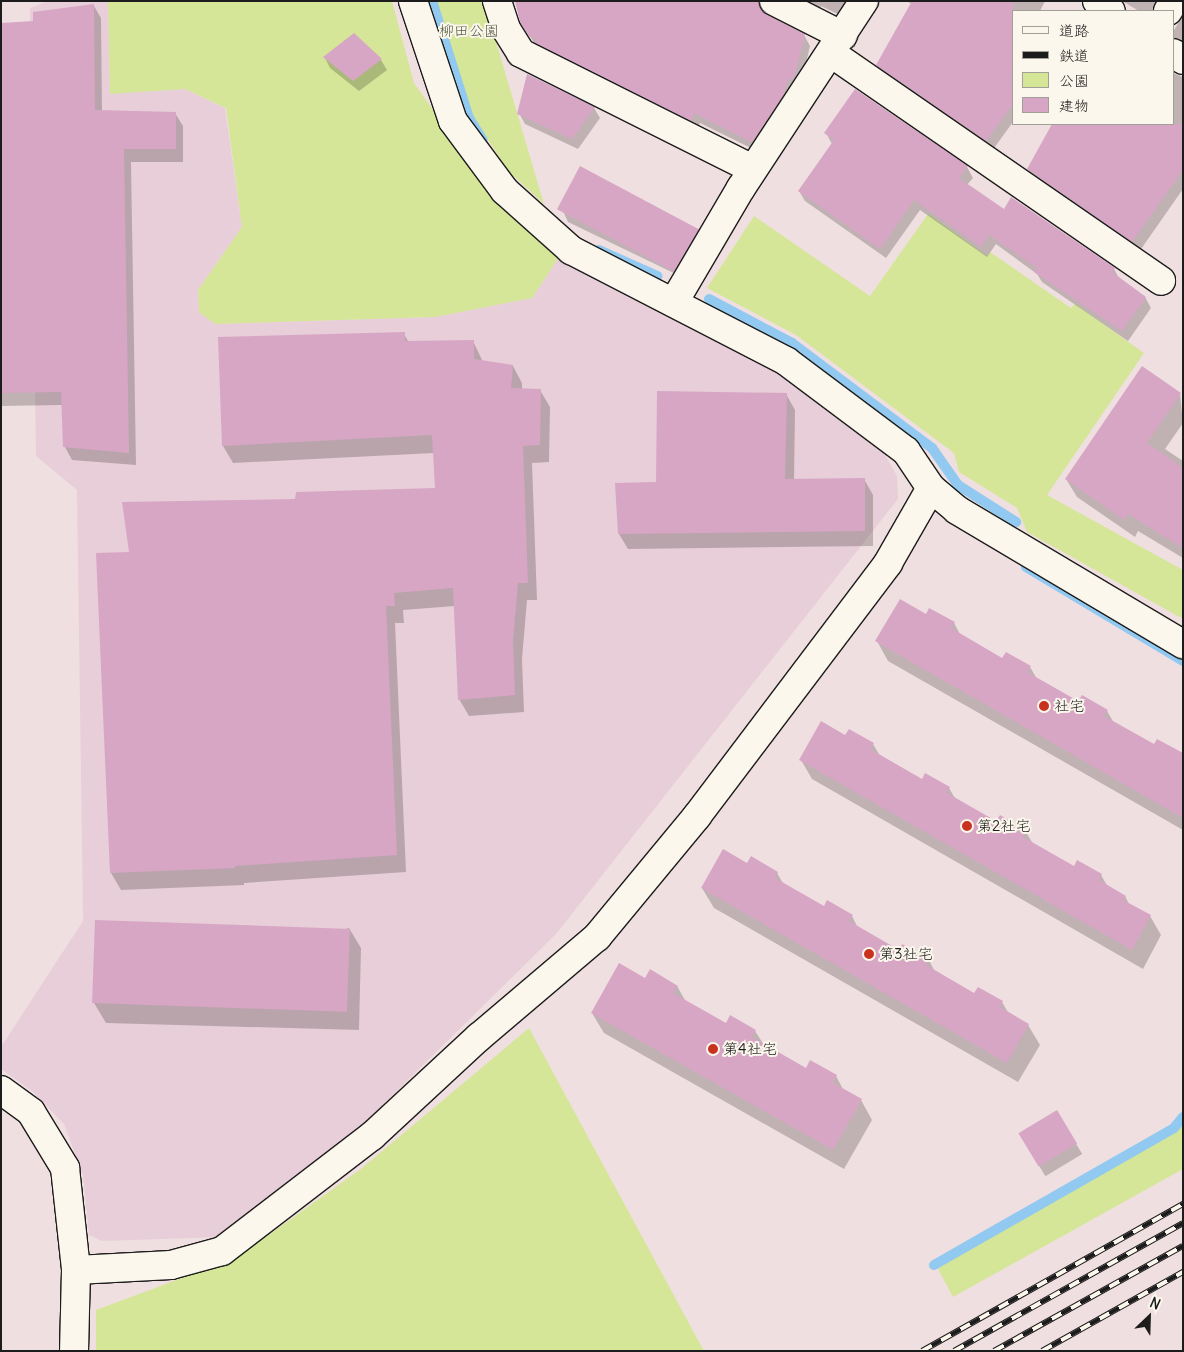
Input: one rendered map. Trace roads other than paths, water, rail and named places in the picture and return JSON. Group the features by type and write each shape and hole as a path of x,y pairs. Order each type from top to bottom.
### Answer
{"street":[{"path":"413,1 453,120 505,191 571,250 786,361 906,451 931,488 957,510 1183,644"},
{"path":"497,1 506,28 521,53 753,168"},
{"path":"774,1 1161,280"},
{"path":"674,302 753,168 837,45 864,1"},
{"path":"1096,1 1110,10"},
{"path":"76,1270 171,1265 222,1251 372,1136 479,1037 597,937 697,816 888,563 931,488"},
{"path":"1,1090 31,1112 65,1168 76,1270 74,1351"}],"waterway":[{"path":"432,1 469,118 483,140"},
{"path":"599,250 657,276"},
{"path":"709,299 792,343 932,448 958,485 1016,522"},
{"path":"1026,567 1183,661"},
{"path":"934,1265 1174,1128 1183,1117"}],"railway":[{"path":"922,1351 1183,1204"},
{"path":"954,1351 1183,1223"},
{"path":"994,1351 1183,1246"},
{"path":"1042,1351 1183,1272"}],"place":[{"name":"社宅","path":"1044,706"},
{"name":"第2社宅","path":"967,826"},
{"name":"第3社宅","path":"869,954"},
{"name":"第4社宅","path":"713,1049"}],"park label":[{"name":"柳田公園","path":"469,31"}]}
